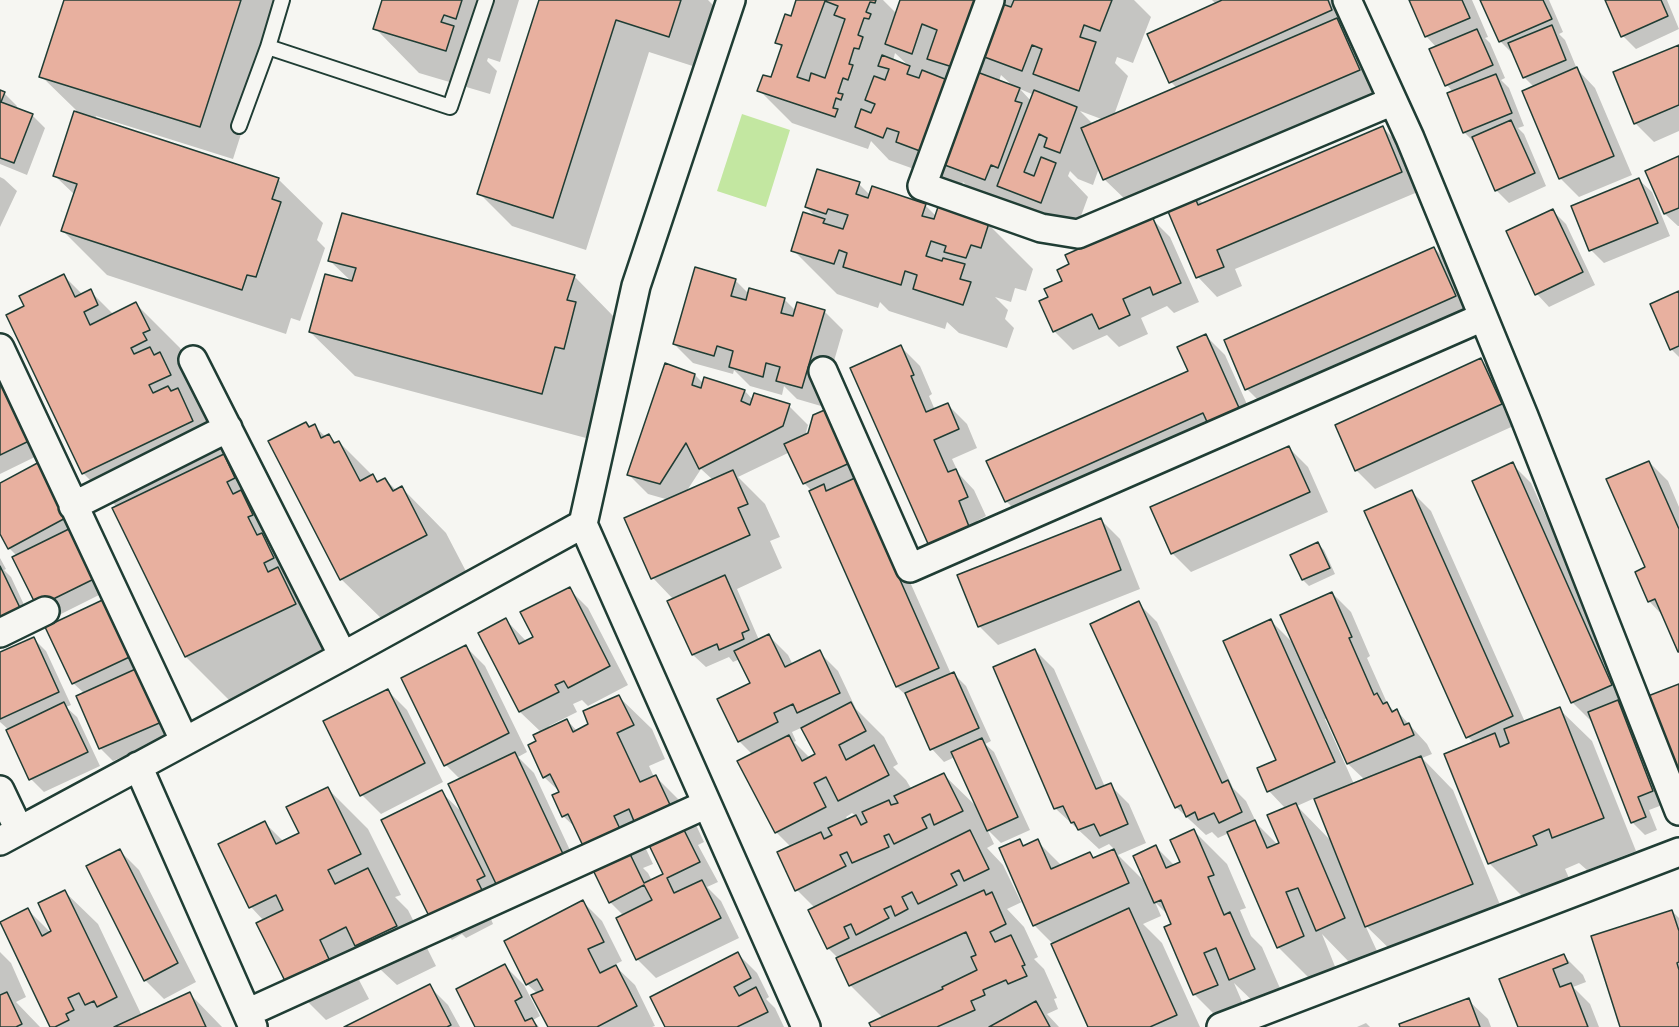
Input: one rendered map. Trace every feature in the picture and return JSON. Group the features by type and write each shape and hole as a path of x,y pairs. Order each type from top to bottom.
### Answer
{"street":[{"path":"731,0 636,286 584,524 807,1027"},
{"path":"990,0 922,186 1041,228 1078,234 1393,102"},
{"path":"1347,0 1410,138 1537,449 1679,811"},
{"path":"823,371 910,568 1483,317"},
{"path":"0,348 184,740"},
{"path":"193,360 343,656"},
{"path":"73,506 228,428"},
{"path":"0,790 10,835 584,524"},
{"path":"0,633 45,611"},
{"path":"138,766 250,1020 707,804"},
{"path":"1221,1027 1679,852"}],"lane":[{"path":"239,126 268,47 282,0"},
{"path":"268,47 450,107 486,0"}],"green space":[{"path":"742,114 790,130 766,207 717,191"}],"building":[{"path":"64,0 241,0 200,127 39,77"},
{"path":"382,0 462,0 456,19 444,15 441,22 454,26 446,51 373,29"},
{"path":"539,0 681,0 669,37 616,20 553,218 477,194"},
{"path":"796,0 876,0 875,3 870,2 866,12 871,14 869,19 864,18 858,35 863,37 859,49 854,48 849,64 853,65 848,80 843,78 838,93 843,94 841,100 836,98 833,108 838,109 835,117 757,91 763,75 771,77 782,45 775,43 785,14 791,16","holes":["825,1 838,6 834,15 845,19 825,78 811,73 809,81 797,77"]},
{"path":"900,0 983,0 959,69 927,59 937,30 922,24 912,54 885,44"},
{"path":"1014,0 1112,0 1100,31 1084,25 1080,37 1096,42 1079,91 1033,74 1042,49 1032,45 1022,71 979,55 999,3 1011,7"},
{"path":"1222,0 1328,0 1332,10 1169,83 1147,34"},
{"path":"1409,0 1462,0 1470,18 1425,37"},
{"path":"1480,0 1543,0 1552,19 1499,42"},
{"path":"1605,0 1661,0 1668,16 1621,37"},
{"path":"1337,18 1360,70 1103,180 1081,128"},
{"path":"1552,25 1566,60 1523,78 1508,43"},
{"path":"1477,29 1493,65 1445,86 1429,49"},
{"path":"1679,45 1679,105 1634,124 1613,72"},
{"path":"882,55 910,66 907,74 919,78 922,70 955,83 928,154 896,142 899,132 887,128 883,138 855,127 861,109 871,113 875,104 865,100 874,76 885,80 889,69 878,66"},
{"path":"1577,67 1614,156 1559,179 1522,91"},
{"path":"977,72 1020,88 1015,101 1022,103 998,168 991,165 985,180 942,164"},
{"path":"1496,74 1512,113 1463,133 1447,93"},
{"path":"0,90 5,92 1,102 33,114 14,163 0,158"},
{"path":"1034,90 1077,107 1060,153 1044,147 1047,138 1039,134 1024,172 1034,176 1041,157 1056,163 1041,203 997,186"},
{"path":"74,111 279,178 272,199 281,202 256,277 247,275 242,290 61,231 77,184 53,176"},
{"path":"1511,120 1535,173 1495,191 1472,137"},
{"path":"1383,126 1402,172 1217,250 1224,267 1196,278 1164,202 1192,190 1198,205"},
{"path":"1679,156 1679,208 1664,214 1645,171"},
{"path":"817,169 860,182 856,194 868,198 872,186 926,204 922,216 934,219 938,207 989,223 981,248 971,245 966,258 944,252 946,246 931,241 926,256 965,264 960,279 971,282 963,305 913,289 917,275 905,271 901,285 843,267 847,253 839,250 834,264 791,251 803,212 825,219 823,223 843,229 848,215 828,209 826,214 805,207"},
{"path":"1639,178 1658,223 1589,251 1571,206"},
{"path":"1553,209 1583,272 1535,295 1506,231"},
{"path":"342,213 575,275 567,300 576,302 564,349 555,347 542,394 309,332 325,274 352,281 356,268 328,261"},
{"path":"1152,216 1181,283 1153,295 1150,287 1123,299 1130,315 1099,329 1092,314 1053,332 1039,301 1048,297 1044,289 1062,281 1057,270 1069,264 1065,255"},
{"path":"1434,247 1456,296 1245,390 1224,340"},
{"path":"695,267 736,279 731,296 746,300 749,288 785,298 781,313 793,316 797,302 825,310 802,388 776,381 780,367 766,363 763,377 729,367 733,351 717,346 714,356 673,344"},
{"path":"64,274 75,297 91,289 98,305 84,312 90,325 136,302 150,330 143,333 147,340 131,348 134,354 150,347 154,355 160,352 171,375 149,385 153,393 168,386 171,391 178,388 193,421 82,474 6,315 24,306 19,296"},
{"path":"1679,291 1679,346 1670,350 1650,304"},
{"path":"1206,334 1240,410 1208,424 1203,413 1005,502 986,461 1188,371 1177,347"},
{"path":"901,345 926,412 948,403 959,429 934,440 948,472 956,469 968,497 959,501 970,529 929,546 850,368"},
{"path":"1481,358 1502,404 1355,471 1335,425"},
{"path":"665,363 695,374 692,385 701,388 704,377 745,390 741,401 750,405 754,393 790,404 783,426 699,469 686,443 660,484 627,475"},
{"path":"3,382 31,440 0,455 0,384"},
{"path":"827,409 852,462 803,484 784,444 808,433 813,415"},
{"path":"306,422 309,427 315,424 321,438 329,434 334,443 339,441 360,481 373,474 377,482 385,478 393,491 402,486 427,535 340,580 268,441"},
{"path":"1289,446 1310,492 1171,554 1150,507"},
{"path":"224,454 235,478 227,482 233,494 241,490 253,515 248,517 257,535 262,533 274,558 264,563 268,572 278,567 296,604 185,657 112,508"},
{"path":"43,460 71,515 8,549 0,534 0,483"},
{"path":"1649,461 1679,529 1679,652 1655,599 1648,602 1635,572 1645,567 1606,479"},
{"path":"1513,462 1612,685 1571,703 1472,481"},
{"path":"733,470 748,504 738,508 750,535 651,579 624,518"},
{"path":"855,478 939,668 896,687 809,491 824,484 826,491"},
{"path":"1412,490 1513,716 1466,738 1364,511"},
{"path":"1101,518 1121,570 978,627 957,575"},
{"path":"75,526 100,576 37,607 12,557"},
{"path":"1318,542 1330,568 1302,580 1290,555"},
{"path":"0,566 22,612 0,623"},
{"path":"725,575 749,630 742,633 744,639 719,650 717,644 692,655 667,601"},
{"path":"570,587 610,666 568,688 564,681 555,685 559,692 519,712 478,633 506,618 519,644 533,637 520,612"},
{"path":"1332,592 1374,695 1377,693 1383,704 1387,702 1392,712 1397,709 1404,725 1409,723 1414,735 1347,764 1280,615"},
{"path":"111,596 138,653 72,684 45,627"},
{"path":"1139,601 1222,783 1228,780 1242,812 1219,823 1214,813 1198,820 1195,812 1186,817 1181,805 1175,808 1090,624"},
{"path":"1271,619 1335,762 1267,792 1257,768 1276,760 1223,641"},
{"path":"769,634 785,667 820,650 840,693 797,713 793,704 774,713 778,722 738,742 717,699 750,683 734,651"},
{"path":"34,637 59,692 0,719 0,652"},
{"path":"466,645 509,733 444,766 401,678"},
{"path":"1035,649 1096,789 1111,783 1128,824 1100,836 1094,824 1078,830 1074,822 1071,823 1063,806 1054,809 993,667"},
{"path":"140,667 164,721 99,749 76,696"},
{"path":"954,672 979,728 930,750 905,693"},
{"path":"1679,684 1679,780 1648,696"},
{"path":"388,689 425,763 360,796 323,721"},
{"path":"619,695 634,725 617,733 640,782 656,775 672,809 636,826 629,809 614,816 621,831 584,848 568,814 562,817 552,795 559,792 550,774 543,778 528,745 536,741 533,735 567,719 573,732 588,724 583,711"},
{"path":"1618,700 1653,791 1638,797 1646,817 1631,823 1588,712"},
{"path":"64,702 88,752 29,780 6,730"},
{"path":"851,702 866,731 839,745 846,760 874,745 889,775 838,801 826,777 814,783 826,807 775,833 737,761 789,735 802,761 815,754 801,728"},
{"path":"1560,707 1604,818 1552,838 1549,829 1533,836 1537,845 1488,864 1444,754 1495,733 1500,747 1509,743 1504,729"},
{"path":"982,738 1018,817 987,831 951,752"},
{"path":"515,752 564,856 498,888 448,784"},
{"path":"1421,756 1473,884 1365,927 1314,799"},
{"path":"944,773 963,811 934,825 930,814 922,818 927,828 894,844 889,834 884,836 889,847 852,863 847,852 840,855 846,866 795,891 777,852 821,832 824,839 832,835 828,828 856,815 861,825 867,822 862,812 889,800 891,805 898,803 894,796"},
{"path":"328,787 361,854 328,870 335,884 368,868 397,926 355,946 346,927 320,940 329,959 285,981 256,923 283,910 276,895 249,908 218,844 265,821 276,844 299,833 286,807"},
{"path":"442,790 485,876 477,880 484,894 432,922 381,820"},
{"path":"1296,803 1345,918 1316,931 1298,888 1286,892 1304,936 1277,948 1227,832 1255,820 1267,848 1279,843 1267,815"},
{"path":"682,826 700,862 667,878 674,893 702,880 721,918 636,960 616,918 652,900 644,885 609,903 593,870 629,852 644,883 663,874 648,843"},
{"path":"1194,829 1214,875 1208,877 1224,915 1230,912 1255,969 1229,980 1216,948 1204,953 1218,985 1193,995 1164,927 1171,924 1161,900 1154,903 1133,856 1156,845 1166,868 1180,862 1170,840"},
{"path":"970,830 989,869 964,881 959,870 951,874 957,885 918,904 912,892 902,897 908,909 895,916 891,906 884,909 889,918 856,935 851,924 844,927 849,938 827,949 808,910"},
{"path":"1020,839 1023,846 1038,839 1051,869 1090,852 1093,858 1114,849 1129,883 1033,926 999,848"},
{"path":"120,849 178,963 144,981 86,866"},
{"path":"65,890 117,997 97,1007 94,1001 85,1005 79,993 68,998 74,1010 66,1014 69,1020 50,1027 0,922 28,908 42,936 51,931 38,903"},
{"path":"984,890 986,895 992,892 1006,924 990,932 995,942 1011,935 1025,965 1022,966 1027,976 1008,984 1006,980 983,990 985,995 971,1001 975,1010 937,1027 871,1027 869,1023 943,989 942,987 977,970 971,957 976,955 966,932 849,986 836,958"},
{"path":"583,900 604,942 588,949 600,973 616,965 637,1006 597,1027 548,1027 531,995 543,990 537,979 526,985 504,941"},
{"path":"1129,908 1177,1015 1150,1027 1088,1027 1051,944"},
{"path":"1672,910 1679,931 1679,962 1677,963 1679,1027 1620,1027 1591,936"},
{"path":"738,952 751,978 734,987 739,996 756,987 768,1012 737,1027 665,1027 650,997"},
{"path":"1564,954 1568,963 1553,969 1560,987 1571,983 1588,1027 1518,1027 1499,979"},
{"path":"505,964 522,997 515,1001 525,1021 532,1018 537,1027 475,1027 456,989"},
{"path":"430,984 451,1025 447,1027 344,1027"},
{"path":"7,992 22,1024 16,1027 0,1027 0,995"},
{"path":"190,992 206,1027 114,1027"},
{"path":"1469,998 1480,1027 1400,1027 1399,1024"},
{"path":"1036,1001 1050,1027 989,1027"}]}
